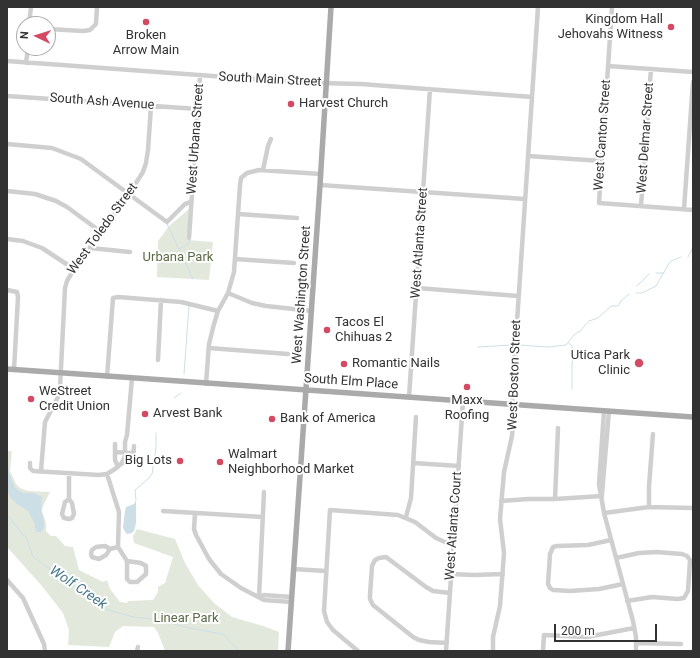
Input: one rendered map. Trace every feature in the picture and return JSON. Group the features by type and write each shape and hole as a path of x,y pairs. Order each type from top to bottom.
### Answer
{"main road":[{"name":"West Washington Street","path":"288,651 312,311 331,7"},
{"name":"South Elm Place","path":"7,369 693,417"}],"street":[{"path":"56,29 88,31 94,28 96,24 97,7"},
{"name":"West Boston Street","path":"493,651 493,638 500,606 503,574 504,553 500,526 501,501 504,472 512,436 514,412 512,397 538,7"},
{"name":"West Canton Street","path":"612,7 599,203 641,206"},
{"path":"26,63 27,56"},
{"name":"South Main Street","path":"7,62 200,76 361,84 532,97"},
{"path":"608,66 693,72"},
{"name":"West Delmar Street","path":"641,206 651,69"},
{"name":"West Urbana Street","path":"189,238 200,76"},
{"path":"684,209 693,82"},
{"name":"West Atlanta Street","path":"409,397 430,89"},
{"name":"South Ash Avenue","path":"7,96 198,109"},
{"name":"West Toledo Street","path":"41,471 45,422 58,397 60,388 66,288 68,278 141,176 147,160 151,106"},
{"path":"263,170 271,138"},
{"path":"7,144 43,147 72,155 90,165 129,194"},
{"path":"528,156 602,161"},
{"path":"206,384 209,348 214,324 218,311 228,293 232,279 235,259 240,182 244,175 250,172 263,170 321,174"},
{"path":"320,185 525,198"},
{"path":"7,191 35,194 56,201 67,207 101,232"},
{"name":"West Urbana Street","path":"129,194 167,222 185,204 191,202"},
{"path":"641,206 693,210"},
{"path":"238,214 297,218"},
{"path":"7,239 37,245 74,269"},
{"path":"90,248 130,252"},
{"path":"235,259 294,263"},
{"path":"417,288 518,296"},
{"path":"7,290 17,292 18,297 14,370"},
{"path":"228,293 252,303 266,306 312,311"},
{"path":"107,377 113,298 118,297 161,300 191,304 218,311"},
{"path":"158,360 161,300"},
{"path":"209,348 288,354"},
{"path":"30,463 31,470 99,475 107,474 118,467 122,463 125,453 132,378"},
{"name":"West Atlanta Court","path":"446,651 463,401"},
{"path":"607,411 604,484 602,496 604,513 628,601 634,628 636,651"},
{"path":"406,518 411,498 416,417"},
{"path":"555,499 558,428"},
{"path":"649,507 653,434"},
{"path":"115,444 115,460 118,467"},
{"path":"122,463 132,461 134,446"},
{"path":"115,452 134,454"},
{"path":"413,463 459,466"},
{"path":"69,473 69,499"},
{"path":"107,474 119,512 118,547 127,561 127,579 130,582 137,582 146,574 146,566 141,563 127,561"},
{"path":"259,597 264,492"},
{"path":"501,501 602,496"},
{"path":"604,513 649,507 693,508"},
{"path":"358,651 337,634 327,622 324,611 330,510 393,514 415,522 436,538 447,543 453,543"},
{"path":"163,511 263,517"},
{"path":"195,513 194,529 196,535 215,567 229,580 251,594 264,600 291,600"},
{"path":"611,540 588,545 553,547 550,552 548,586 556,591 579,591 623,584"},
{"path":"110,549 118,547"},
{"path":"616,558 639,553 656,552 682,554 689,558 688,591 686,596 678,599 652,597 628,601"},
{"path":"447,643 429,642 413,637 373,605 370,599 372,566 375,560 382,557 389,559 433,591 450,593"},
{"path":"293,569 326,571"},
{"path":"451,574 503,574"},
{"path":"7,580 23,598 44,644 45,651"},
{"path":"543,651 544,635 587,637 634,628"},
{"path":"636,643 681,644"}],"green space":[{"name":"Urbana Park","path":"189,209 187,240 213,242 209,280 157,277 158,241 169,226"},
{"name":"Linear Park","path":"7,451 12,451 10,471 16,484 20,488 28,491 50,492 42,511 46,523 46,531 51,536 56,536 65,546 73,547 79,570 103,582 107,580 110,589 120,602 127,603 128,601 153,600 158,592 158,587 165,583 173,557 134,543 133,536 137,529 175,539 185,563 198,585 214,603 232,617 279,632 278,651 165,651 154,627 123,626 115,632 109,647 68,645 69,630 63,613 41,585 7,547"}],"shaded area":[{"path":"7,455 9,473 15,488 23,493 34,493 42,497 41,511 44,521 44,528 41,532 36,532 34,522 28,511 17,504 10,497 7,490"},
{"path":"136,500 136,523 134,531 127,534 123,527 126,507 134,504"}],"waterway":[{"path":"167,224 193,279"},
{"path":"179,249 188,244 190,241 189,239"},
{"path":"688,257 693,247"},
{"path":"636,293 642,293 656,286 671,261 681,257"},
{"path":"656,273 664,273"},
{"path":"637,286 649,274"},
{"path":"519,345 548,347 566,345 589,321 598,318 611,306 618,306 629,294"},
{"path":"184,374 189,306"},
{"path":"569,343 574,352 572,363 572,389"},
{"path":"478,347 512,345"},
{"path":"174,398 181,393"},
{"path":"136,500 135,490 152,474 156,448 156,433"},
{"name":"Wolf Creek","path":"7,515 27,539 33,557 108,610 133,617 160,620 189,628 223,634 239,651"}],"place":[{"name":"Broken Arrow Main","path":"146,22"},
{"name":"Kingdom Hall Jehovahs Witness","path":"671,27"},
{"name":"Harvest Church","path":"291,104"},
{"name":"Tacos El Chihuas 2","path":"327,330"},
{"name":"Utica Park Clinic","path":"639,363"},
{"name":"Romantic Nails","path":"344,364"},
{"name":"Maxx Roofing","path":"467,387"},
{"name":"WeStreet Credit Union","path":"31,399"},
{"name":"Arvest Bank","path":"145,414"},
{"name":"Bank of America","path":"272,419"},
{"name":"Big Lots","path":"180,461"},
{"name":"Walmart Neighborhood Market","path":"220,462"}]}
